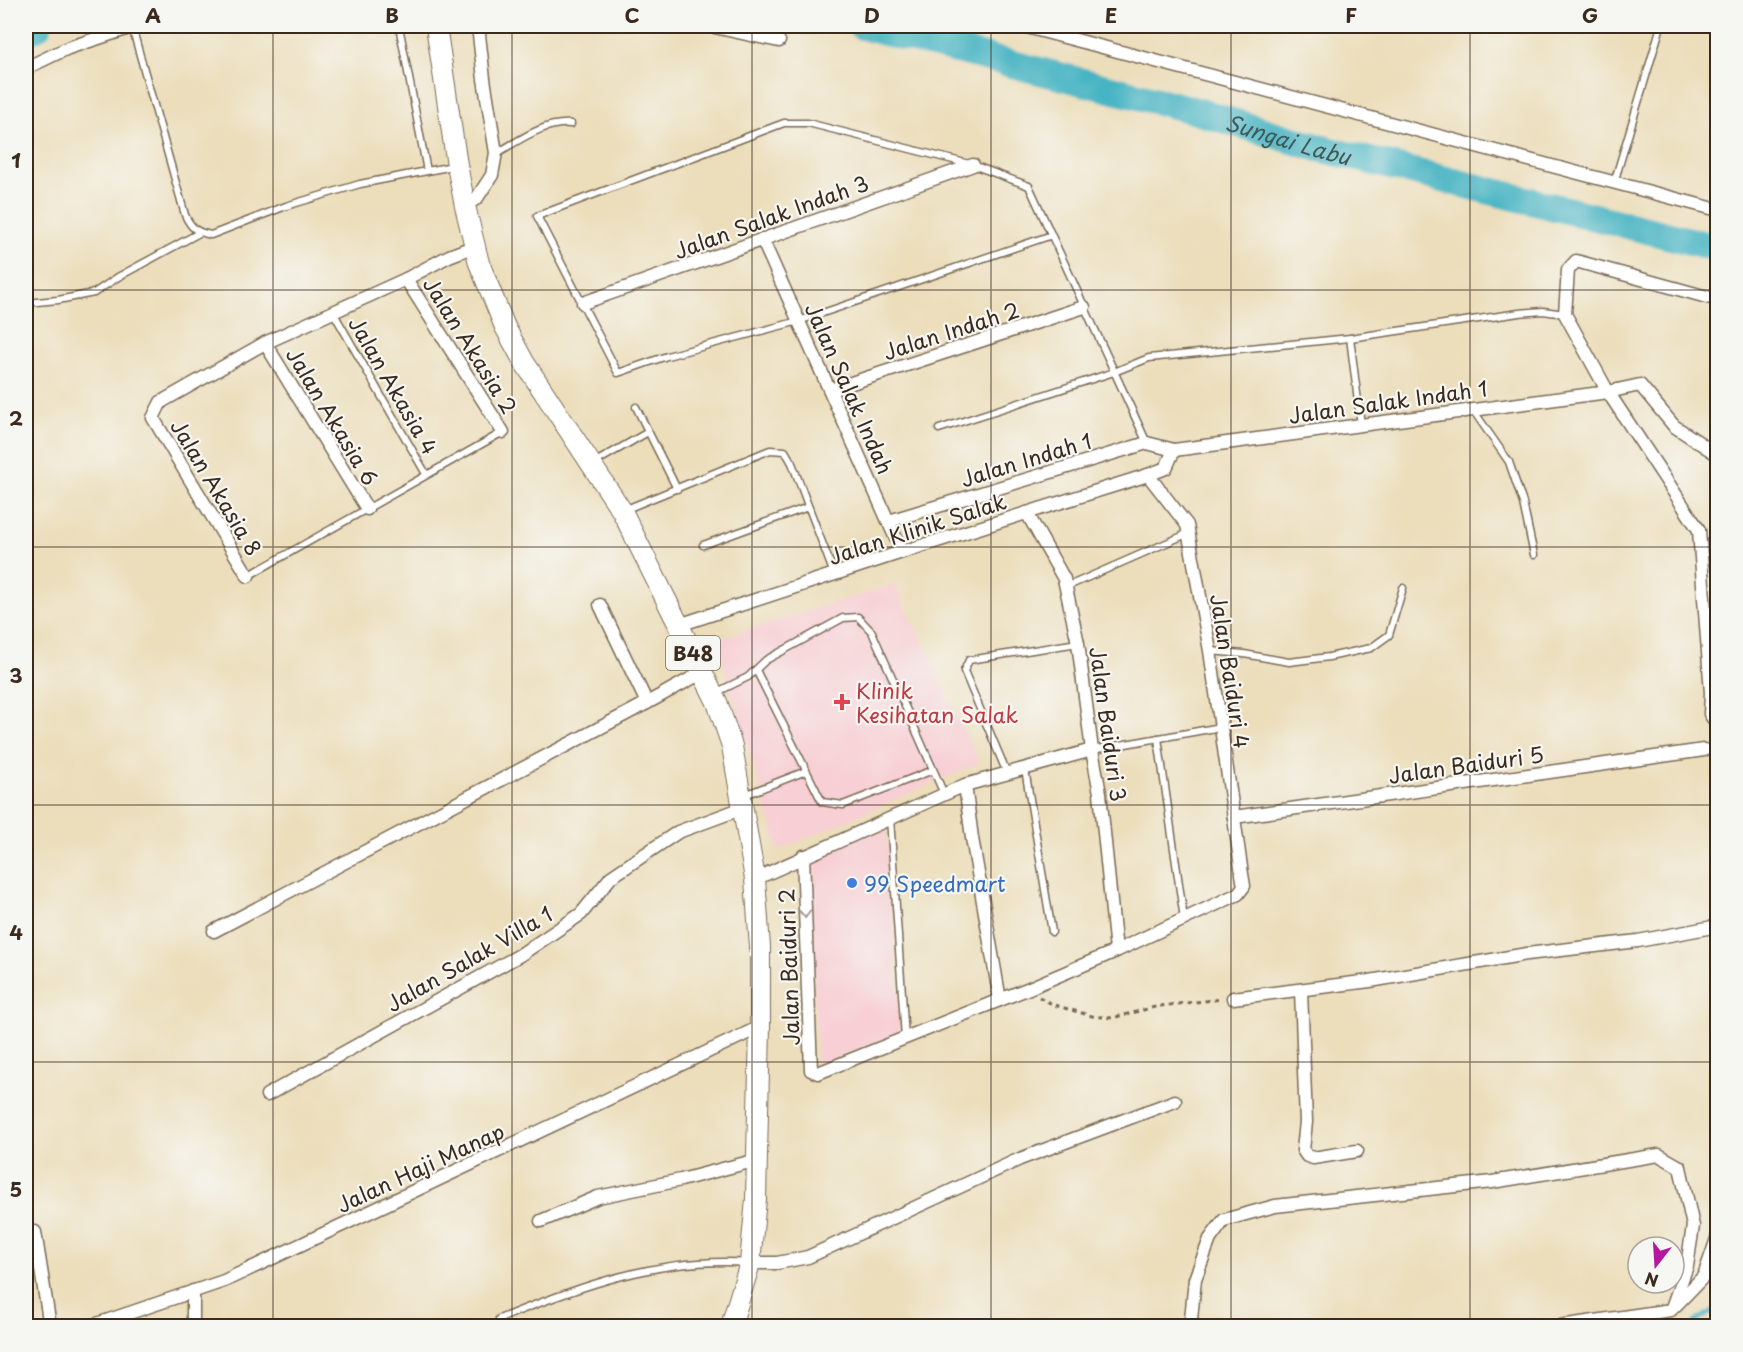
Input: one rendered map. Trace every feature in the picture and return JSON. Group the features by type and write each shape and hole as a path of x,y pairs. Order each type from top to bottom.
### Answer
{"main road":[{"name":"B48","path":"436,26 465,206 479,262 505,327 524,362 622,511 703,672 732,747 755,879 760,1027 756,1199 750,1263 731,1326"}],"street":[{"path":"26,68 68,48 135,26"},
{"path":"465,206 477,198 492,175 496,153 478,26"},
{"path":"710,26 779,41"},
{"path":"1023,26 1718,210"},
{"name":"Jalan Salak Indah 3","path":"583,303 973,165"},
{"name":"Jalan Salak Indah","path":"762,239 903,552"},
{"path":"266,343 406,279 449,256 475,246"},
{"path":"1718,300 1576,261 1568,270 1565,314 1608,392 1700,530 1714,692 1710,714 1718,725"},
{"name":"Jalan Akasia 2","path":"406,279 503,432"},
{"name":"Jalan Indah 2","path":"830,390 1084,307"},
{"name":"Jalan Akasia 8","path":"248,576 153,418 161,402 266,343"},
{"name":"Jalan Akasia 6","path":"266,343 367,509"},
{"name":"Jalan Salak Indah 1","path":"1174,450 1608,392 1640,385 1674,426 1718,455"},
{"path":"1147,443 1174,450"},
{"name":"Jalan Indah 1","path":"889,521 1147,443"},
{"name":"Jalan Klinik Salak","path":"679,625 1148,475 1166,468 1174,450"},
{"name":"Jalan Baiduri 4","path":"1148,475 1187,525 1210,651 1244,886 1238,894 1184,919"},
{"name":"Jalan Baiduri 3","path":"1027,513 1064,579 1078,643 1100,793 1116,951"},
{"path":"600,605 647,703"},
{"path":"214,931 703,672"},
{"path":"755,879 965,785 1092,750"},
{"name":"Jalan Baiduri 5","path":"1234,817 1704,750"},
{"path":"965,785 1000,1000"},
{"name":"Jalan Salak Villa 1","path":"267,1095 520,955 581,915 611,877 678,832 742,802"},
{"name":"Jalan Baiduri 2","path":"803,856 811,1070 818,1073 905,1038"},
{"path":"905,1038 1027,989 1184,919"},
{"path":"1233,998 1370,981 1527,954 1638,940 1718,926"},
{"path":"1301,990 1306,1122 1303,1150 1307,1156 1313,1158 1358,1151"},
{"name":"Jalan Haji Manap","path":"91,1326 224,1281 760,1027"},
{"path":"750,1263 777,1263 808,1257 1020,1159 1175,1101"},
{"path":"1194,1326 1191,1319 1195,1279 1210,1239 1224,1220 1275,1206 1492,1182 1659,1155 1680,1167 1693,1226 1687,1266 1671,1310"},
{"path":"541,1221 598,1197 681,1180 757,1160"},
{"path":"35,1232 50,1326"},
{"path":"1560,1326 1671,1310 1704,1276 1718,1236"},
{"path":"193,1291 193,1326"}],"lane":[{"path":"135,26 185,215 191,227 199,233 211,235 286,207 360,184 457,165"},
{"path":"399,26 427,171"},
{"path":"1614,183 1661,26"},
{"path":"496,153 543,127 558,123 571,124"},
{"path":"1052,235 799,321 667,356 618,373 537,216 784,123 808,123 973,165 1029,186 1052,235 1084,307 1147,443"},
{"path":"26,303 94,293 118,277 199,233"},
{"path":"939,429 1114,372 1149,358 1350,338 1519,313 1543,311 1565,314"},
{"name":"Jalan Akasia 4","path":"333,312 426,474"},
{"path":"1350,338 1361,425"},
{"path":"636,407 677,489"},
{"path":"1473,409 1509,462 1523,503 1534,555"},
{"path":"248,576 503,432"},
{"path":"593,464 648,432"},
{"path":"622,511 770,450 785,451 792,462 834,574"},
{"path":"703,545 808,507"},
{"path":"1066,587 1188,533"},
{"path":"1210,651 1289,662 1329,657 1371,648 1389,635 1403,588"},
{"path":"713,694 748,677 766,660 843,618 858,617 872,632 944,794"},
{"path":"1007,773 964,671 969,660 1078,643"},
{"path":"756,670 822,802 843,805 933,770"},
{"path":"1092,750 1221,727"},
{"path":"1158,738 1184,919"},
{"path":"1025,769 1052,932"},
{"path":"742,802 806,771"},
{"path":"890,818 905,1038"},
{"path":"499,1319 565,1292 660,1267 717,1261 750,1263"}],"path":[{"path":"1027,989 1054,1005 1092,1016 1112,1018 1159,1006 1233,998"}],"shaded area":[{"name":"Klinik Kesihatan Salak","path":"895,584 979,763 779,850 716,640"},
{"path":"886,826 900,1033 817,1066 810,861"}],"waterway":[{"name":"Sungai Labu","path":"26,32 38,26"},
{"name":"Sungai Labu","path":"862,26 1193,110 1319,148 1718,248"},
{"path":"1693,1326 1695,1322 1718,1308"}],"place":[{"name":"Klinik Kesihatan Salak","path":"842,702"},
{"name":"99 Speedmart","path":"852,883"}]}
